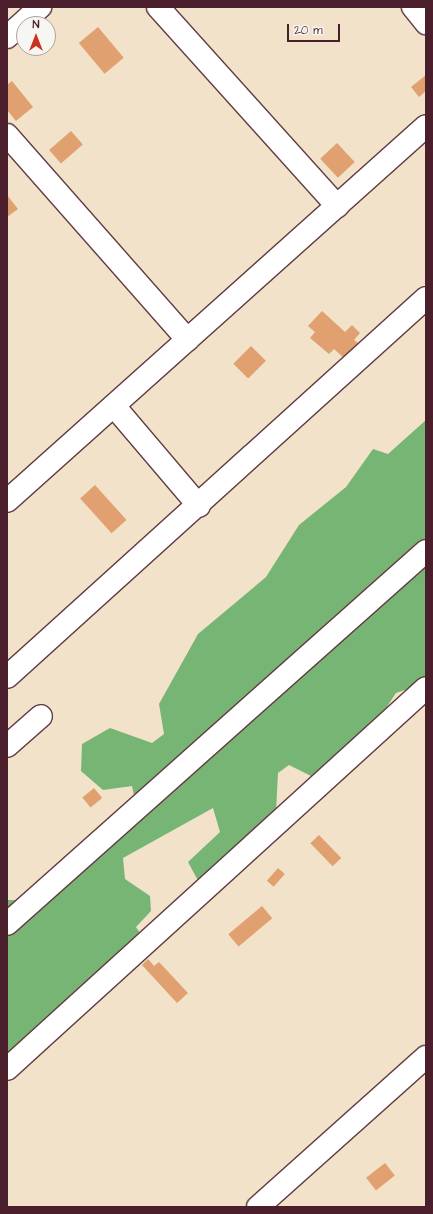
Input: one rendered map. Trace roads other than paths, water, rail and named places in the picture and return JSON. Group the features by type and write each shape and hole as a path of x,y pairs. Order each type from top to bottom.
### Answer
{"street":[{"path":"7,37 40,7"},
{"path":"158,7 337,206"},
{"path":"413,7 426,23"},
{"path":"7,501 426,126"},
{"path":"7,135 188,340"},
{"path":"7,677 199,506 424,302"},
{"path":"114,406 199,506"},
{"path":"7,924 426,551"},
{"path":"7,1069 426,688"},
{"path":"7,746 41,716"},
{"path":"258,1207 426,1057"}]}
